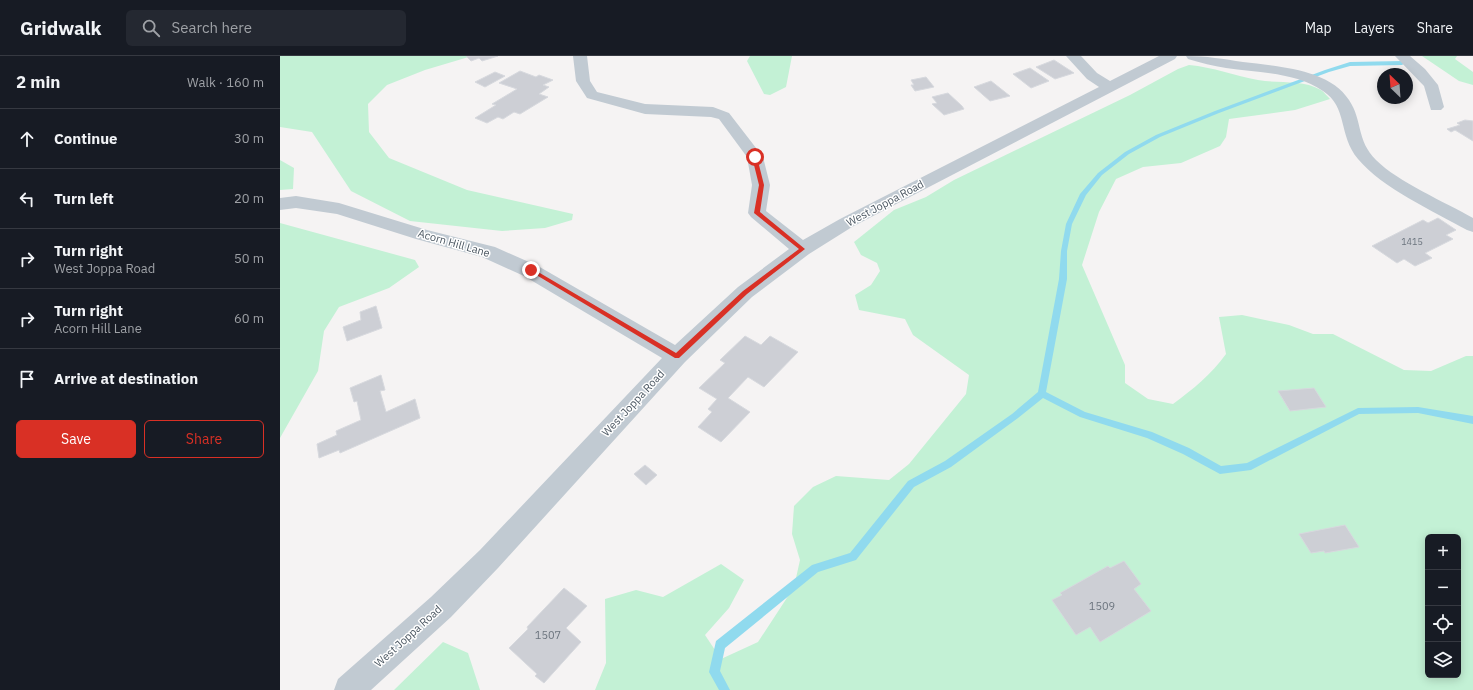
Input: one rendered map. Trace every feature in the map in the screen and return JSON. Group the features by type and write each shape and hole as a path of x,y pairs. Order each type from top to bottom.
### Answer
{"street":[{"path":"580,56 584,81 592,96 645,109 713,112 724,116 755,157 761,185 757,213 802,249"},
{"path":"1073,56 1092,76 1110,87"},
{"name":"West Joppa Road","path":"349,690 441,607 489,559 677,356 745,292 802,249 846,223 1170,56"},
{"path":"1192,56 1209,62 1305,76 1340,97 1347,107 1357,147 1370,162 1387,177 1473,226"},
{"path":"1402,56 1420,72 1431,85 1436,107"},
{"name":"Acorn Hill Lane","path":"280,204 296,202 339,209 423,235 488,252 531,270 677,356"}],"green space":[{"path":"280,56 472,56 425,70 387,85 368,104 369,132 389,158 467,190 573,214 572,220 545,228 502,231 410,221 351,191 312,132 280,127"},
{"path":"750,56 792,56 786,87 770,95 764,94 747,61"},
{"path":"1422,56 1457,56 1455,59 1473,72 1473,85 1459,81"},
{"path":"1189,65 1258,80 1306,84 1321,90 1330,99 1295,110 1229,119 1226,137 1220,146 1181,163 1143,167 1116,179 1099,212 1082,265 1125,365 1125,383 1148,399 1173,404 1195,387 1220,362 1226,354 1219,317 1242,315 1289,325 1313,334 1333,334 1404,370 1431,371 1466,356 1473,356 1473,690 595,690 606,663 605,599 636,590 663,597 721,564 744,580 729,608 705,635 721,659 758,642 794,587 800,560 792,534 794,506 813,487 836,476 889,480 909,464 966,394 969,375 913,335 905,319 859,310 855,295 871,285 880,271 877,263 861,255 854,242 894,210 926,197 954,180 1130,95 1178,69"},
{"path":"280,160 294,168 293,189 280,190"},
{"path":"280,223 415,260 419,267 389,288 339,307 324,331 318,371 280,438"},
{"path":"443,642 468,653 480,690 394,690"}],"building":[{"path":"466,56 498,56 482,61 479,58 471,61"},
{"path":"1054,60 1074,73 1055,79 1036,67"},
{"path":"1030,68 1049,81 1031,88 1013,74"},
{"path":"520,71 536,77 539,75 553,80 543,85 549,87 539,94 548,97 520,114 514,112 503,119 498,117 487,123 475,118 496,105 492,104 517,89 499,83"},
{"path":"495,72 505,76 485,87 475,82"},
{"path":"926,77 934,87 915,91 911,85 914,85 911,80"},
{"path":"991,81 1010,96 990,101 974,87"},
{"path":"948,93 964,109 944,115 932,104 937,103 932,97"},
{"path":"1465,120 1473,121 1473,141 1455,130 1451,132 1447,129 1460,125 1457,123"},
{"path":"1438,218 1456,230 1446,235 1453,239 1425,253 1432,258 1415,266 1404,259 1397,263 1372,246 1423,220 1428,223"},
{"path":"376,306 382,328 347,341 343,327 361,320 360,312"},
{"path":"745,336 761,345 770,336 798,352 764,387 748,377 728,398 750,412 721,442 698,427 712,412 708,409 717,399 699,388 725,363 720,360"},
{"path":"381,375 385,390 380,391 386,412 415,399 420,418 340,453 339,450 319,458 317,444 337,435 336,431 361,420 357,401 354,402 350,388"},
{"path":"1314,388 1326,407 1290,411 1278,391"},
{"path":"645,465 657,475 646,485 634,474"},
{"path":"1345,525 1359,547 1325,553 1324,551 1311,553 1299,534"},
{"path":"1124,561 1141,584 1134,589 1151,611 1100,642 1090,627 1076,635 1052,600 1062,595 1060,593 1108,566 1110,568"},
{"path":"564,588 587,606 566,628 581,642 544,683 535,676 537,674 509,648"}],"waterway":[{"path":"1042,394 1063,279 1064,251 1069,224 1083,194 1100,174 1127,153 1158,136 1217,112 1327,71 1350,64 1402,63"},
{"path":"725,690 714,672 720,645 815,568 853,557 911,484 948,464 1015,416 1042,394"},
{"path":"1042,394 1083,415 1149,435 1186,451 1220,470 1248,467 1358,411 1418,410 1473,420"}],"route":[{"path":"531,270 677,356 745,292 802,249 757,213 761,185 755,157"}]}
